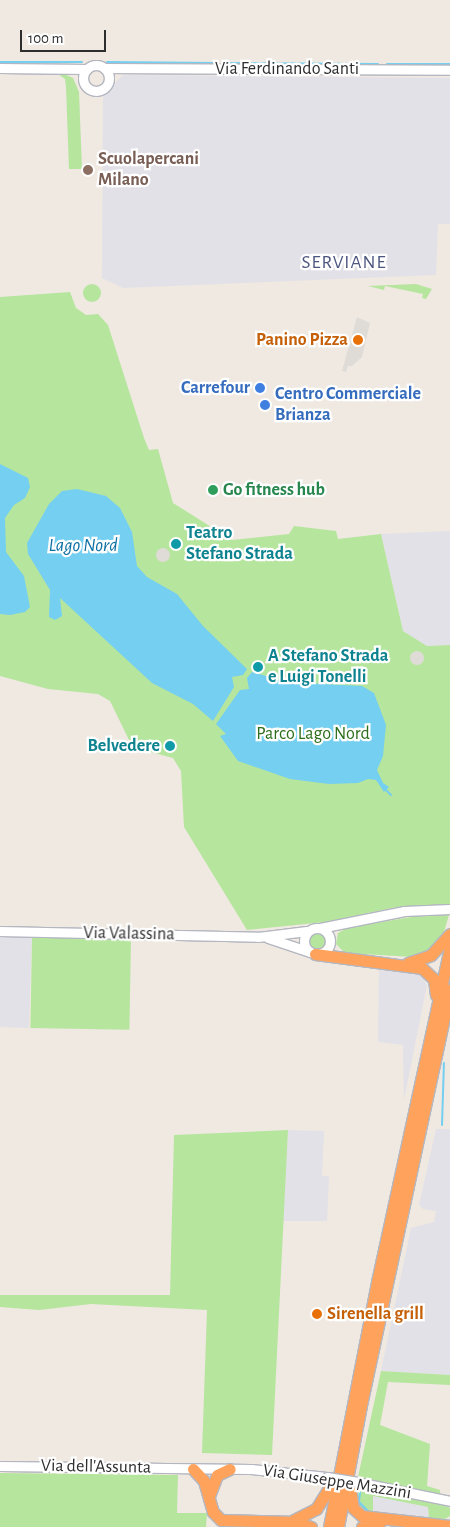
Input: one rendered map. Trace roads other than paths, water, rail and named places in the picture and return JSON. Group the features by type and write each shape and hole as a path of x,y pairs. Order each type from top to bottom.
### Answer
{"highway":[{"path":"405,963 430,955 450,934"},
{"path":"330,942 334,953 343,958"},
{"path":"329,1527 346,1430 450,948"},
{"path":"312,953 343,958 405,963 422,968 431,974 436,992 435,1015"},
{"path":"338,1527 350,1456 449,996"},
{"path":"288,1522 311,1514 326,1497 346,1430"},
{"path":"350,1456 355,1461 349,1493 353,1508 362,1516 387,1521 449,1525"},
{"path":"193,1468 209,1476 230,1469"},
{"path":"209,1476 209,1496 213,1512 225,1521 288,1522 311,1527"},
{"path":"362,1527 387,1521"}],"street":[{"path":"0,68 87,69 94,65 104,68 109,80"},
{"path":"58,68 72,72 83,81 87,88 96,92 104,88 109,80 124,68"},
{"name":"Via Ferdinando Santi","path":"104,68 450,70"},
{"path":"83,81 87,69"},
{"path":"346,923 334,930 325,952 312,953 304,944 308,931 320,928 404,911 447,909"},
{"path":"320,928 330,942"},
{"name":"Via Valassina","path":"0,931 258,936 308,931"},
{"name":"Via Valassina","path":"258,936 312,953"},
{"name":"Via dell'Assunta","path":"0,1466 193,1468"},
{"name":"Via Giuseppe Mazzini","path":"230,1469 327,1477 450,1501"}],"water":[{"name":"Lago Nord","path":"0,464 28,478 30,487 25,498 14,505 5,518 6,552 24,576 30,607 25,612 10,615 0,614"},
{"name":"Lago Nord","path":"77,489 106,496 120,508 132,532 137,566 147,577 177,594 203,626 247,669 243,675 232,677 234,687 213,721 193,704 152,683 60,598 62,616 55,620 49,617 50,590 28,554 27,543 49,504 62,491"},
{"path":"252,672 287,682 362,686 374,693 386,725 383,756 377,770 383,783 389,787 384,792 376,780 368,779 358,783 329,784 290,779 238,761 220,736 226,734 216,724 240,690 249,689 247,678"}],"waterway":[{"path":"0,62 82,62"},
{"path":"107,62 218,63"},
{"path":"228,63 378,64"},
{"path":"387,64 450,64"},
{"path":"386,790 391,795"},
{"path":"442,1125 444,1063"},
{"path":"360,1492 359,1502 368,1511"}],"place":[{"name":"Scuolapercani Milano","path":"88,170"},
{"name":"Panino Pizza","path":"358,340"},
{"name":"Carrefour","path":"260,388"},
{"name":"Centro Commerciale Brianza","path":"265,405"},
{"name":"Go fitness hub","path":"213,490"},
{"name":"Teatro Stefano Strada","path":"176,544"},
{"name":"A Stefano Strada e Luigi Tonelli","path":"258,667"},
{"name":"Belvedere","path":"170,746"},
{"name":"Sirenella grill","path":"317,1314"}],"district":[{"name":"SERVIANE","path":"344,263"}],"park label":[{"name":"Parco Lago Nord","path":"313,734"}]}
